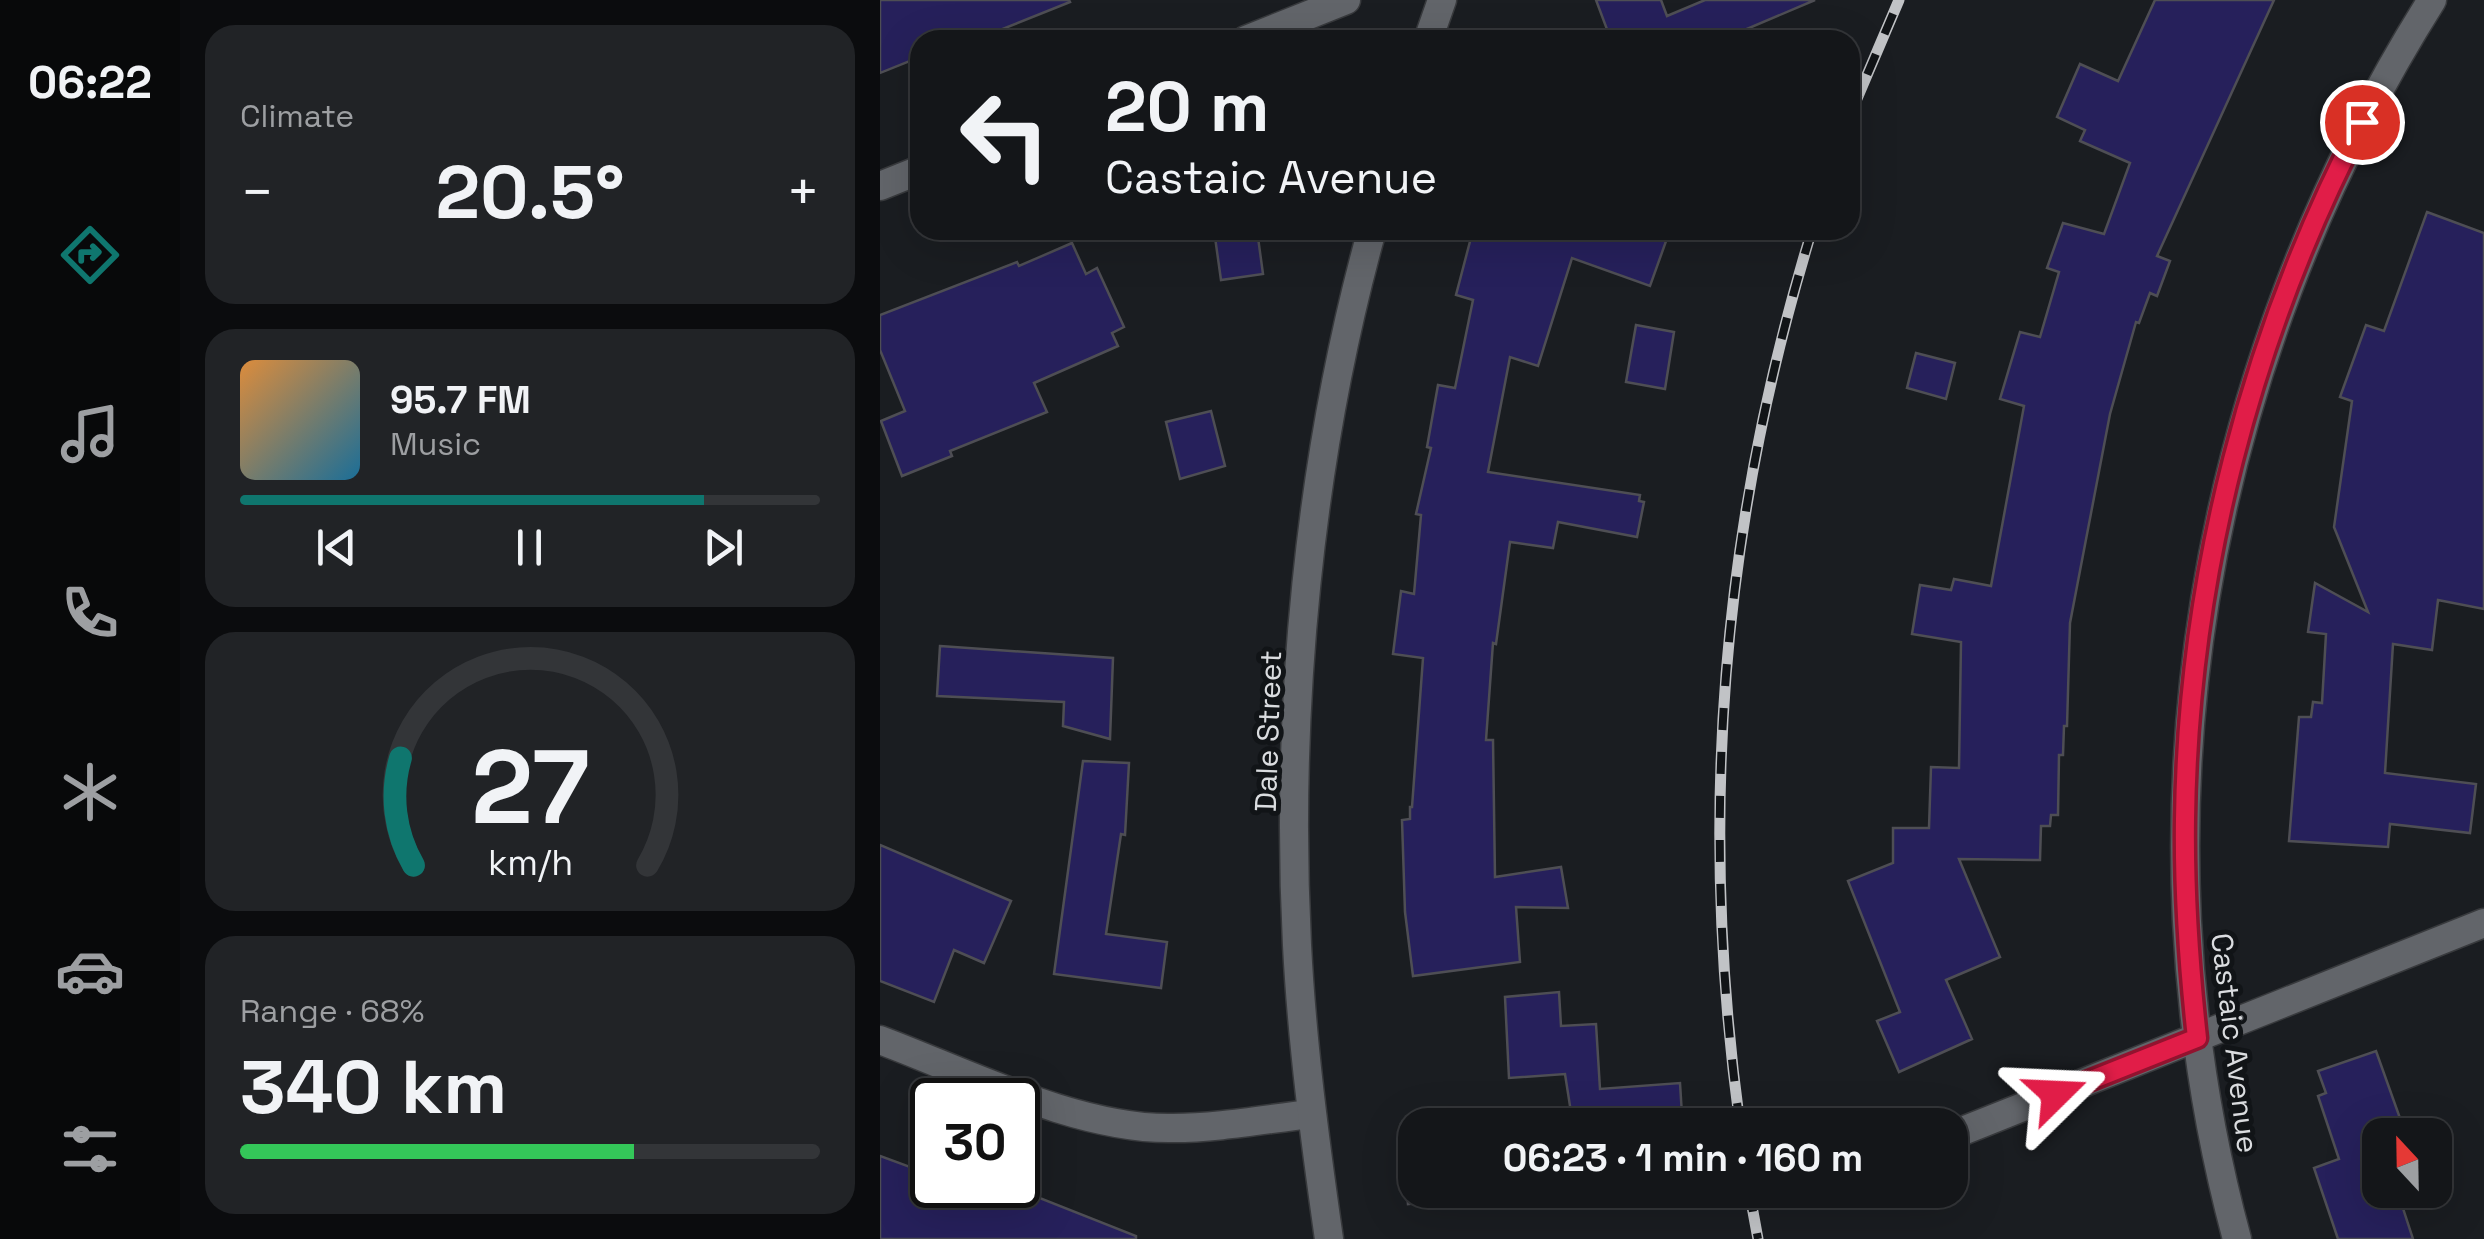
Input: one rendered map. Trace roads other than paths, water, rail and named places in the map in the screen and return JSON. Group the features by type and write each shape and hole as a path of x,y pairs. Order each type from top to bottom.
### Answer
{"street":[{"path":"1271,30 1346,0"},
{"path":"1432,30 1442,0"},
{"name":"Castaic Avenue","path":"2237,1239 2219,1175 2188,956 2185,818 2193,682 2213,547 2237,440 2278,309 2330,182 2394,61 2432,0"},
{"path":"880,186 910,174"},
{"name":"Dale Street","path":"1329,1239 1311,1114 1297,927 1296,772 1306,601 1328,431 1370,240"},
{"path":"1968,1129 2484,923"},
{"path":"880,1040 1058,1108 1112,1123 1173,1128 1311,1114"}],"railway":[{"path":"1860,92 1899,0"},
{"path":"1738,1108 1727,1011 1721,897 1720,785 1726,674 1756,452 1809,240"},
{"path":"1752,1208 1758,1239"}]}
